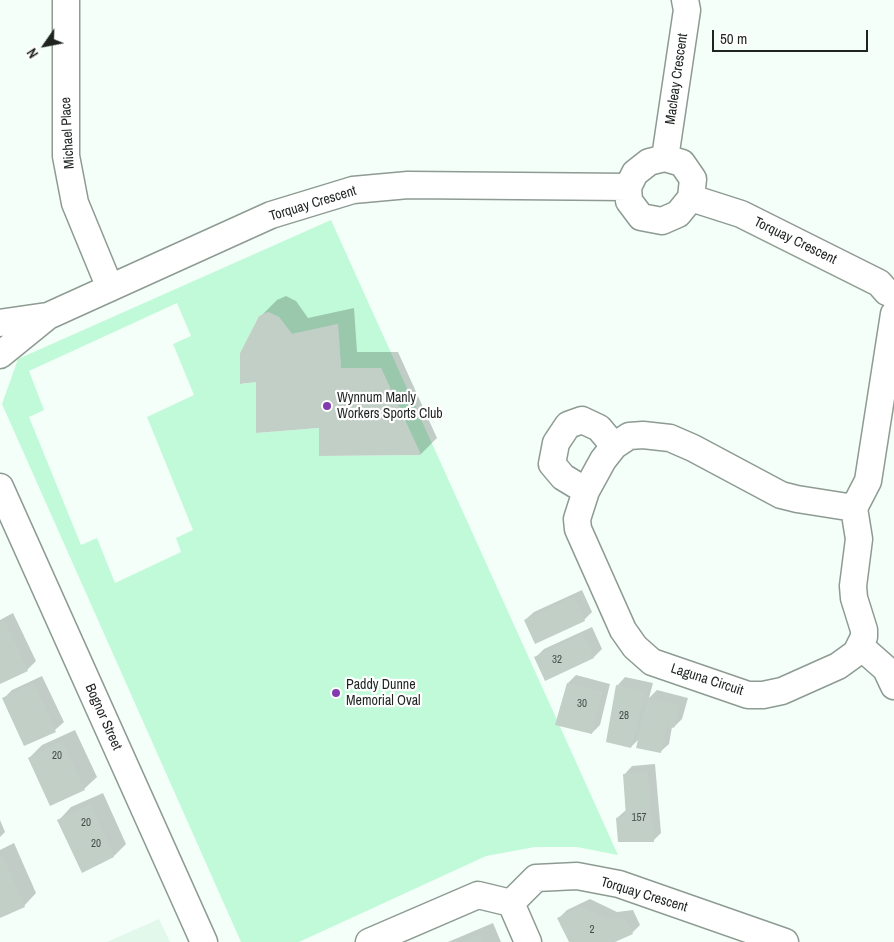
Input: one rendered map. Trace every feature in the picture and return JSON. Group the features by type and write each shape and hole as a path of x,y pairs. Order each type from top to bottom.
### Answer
{"street":[{"name":"Michael Place","path":"66,0 66,156 75,203 110,288"},
{"name":"Macleay Crescent","path":"665,158 687,10 684,0"},
{"path":"665,158 682,163 693,179 691,198 678,214 662,221 641,217 629,202 628,186 634,173 649,162 665,158"},
{"name":"Torquay Crescent","path":"0,355 48,316 271,215 353,190 408,185 628,186"},
{"name":"Torquay Crescent","path":"691,198 741,214 864,275 879,283 887,292 894,295"},
{"path":"894,314 868,481 854,508 859,539 853,586 854,598 864,630 864,637 860,646 886,669 894,686"},
{"name":"Torquay Crescent","path":"0,323 48,316"},
{"path":"586,491 563,477 552,464 556,443 568,425 582,420 599,428 614,446"},
{"name":"Laguna Circuit","path":"854,508 781,495 693,448 670,438 643,435 629,436 614,446 603,460 586,491 577,519 578,529 623,630 635,647 652,662 748,694 763,695 782,691 838,666 856,654 860,646"},
{"name":"Bognor Street","path":"1,486 204,942"},
{"name":"Torquay Crescent","path":"511,903 536,878 577,876 619,884 785,942"},
{"path":"369,942 478,895 511,903 528,942"}],"shaded area":[{"path":"159,919 170,942 107,942"}],"green space":[{"name":"Paddy Dunne Memorial Oval","path":"331,220 618,855 577,847 535,847 486,856 299,942 241,942 2,404 18,359","holes":["177,303 191,336 173,344 194,395 147,417 193,530 176,538 181,552 115,583 97,538 81,545 29,417 44,410 29,371","268,312 279,317 292,334 338,324 341,368 381,368 421,455 319,456 319,428 256,433 256,382 240,384 240,353 259,316"]}],"building":[{"name":"Wynnum Manly Workers Sports Club","path":"268,312 279,317 292,334 338,324 341,368 381,368 421,455 319,456 319,428 256,433 256,382 240,384 240,353 259,316"},
{"path":"574,597 585,621 535,644 524,620"},
{"path":"5,621 28,671 0,684 0,623"},
{"path":"583,634 594,658 545,681 534,657"},
{"path":"567,683 602,692 592,734 555,725"},
{"path":"34,684 56,732 24,746 2,698"},
{"path":"616,685 645,691 631,748 606,742"},
{"path":"648,698 680,706 674,728 666,726 661,753 636,748"},
{"path":"62,742 85,790 50,806 28,758"},
{"path":"647,772 654,842 618,842 616,818 626,816 623,774"},
{"path":"90,805 114,857 82,873 57,820"},
{"path":"2,855 25,907 0,918 0,856"},
{"path":"581,907 608,919 625,918 633,934 615,942 569,942 557,918"},
{"path":"480,935 483,942 463,942"}],"place":[{"name":"Wynnum Manly Workers Sports Club","path":"327,406"},
{"name":"Paddy Dunne Memorial Oval","path":"336,693"}]}
